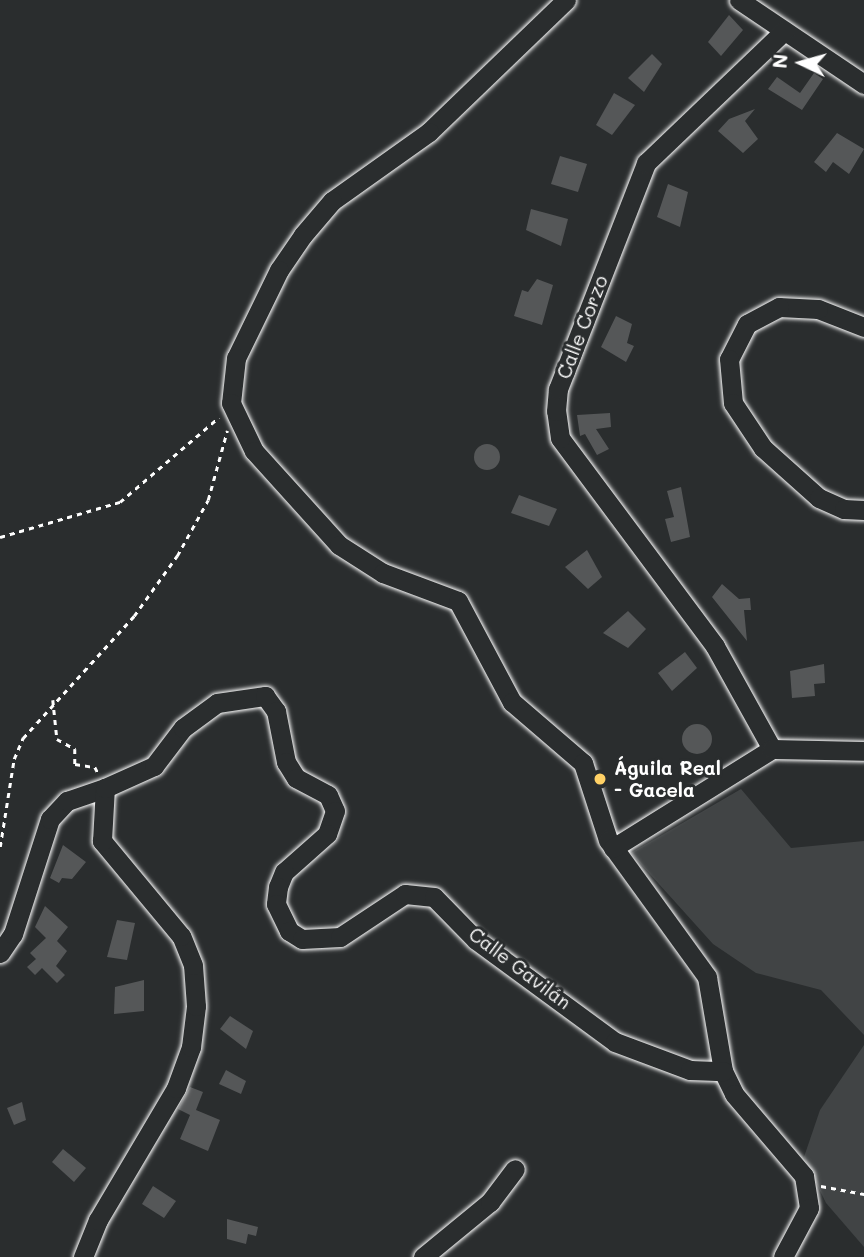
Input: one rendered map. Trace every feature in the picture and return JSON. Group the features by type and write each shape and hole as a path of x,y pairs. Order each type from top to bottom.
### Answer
{"street":[{"path":"566,0 429,132 332,201 303,234 279,270 236,358 231,404 254,451 294,500 339,545 383,573 458,601 512,702 583,763 613,848 707,977 723,1071 748,1116 807,1184 805,1221 783,1257"},
{"path":"739,0 864,84"},
{"name":"Calle Corzo","path":"772,750 715,646 560,438 556,411 558,389 646,163 784,31"},
{"path":"864,327 818,309 779,307 747,324 729,359 733,402 763,448 819,498 844,509 864,510"},
{"name":"Calle Gavilán","path":"105,788 154,766 183,728 217,703 265,696 276,711 286,762 296,778 328,795 335,811 327,834 284,872 278,887 276,904 289,931 302,939 340,937 395,899 419,893 434,897 476,940 615,1042 690,1070 723,1071"},
{"path":"613,848 772,750 864,751"},
{"path":"0,953 13,934 50,819 67,801 105,788 102,841 181,936 193,965 196,1006 191,1047 176,1088 97,1220 83,1257"},
{"path":"423,1257 490,1202 515,1168"}],"path":[{"path":"0,537 120,502 195,443 231,404"},
{"path":"0,847 14,759 53,700 134,616 177,556 208,500 231,404"},
{"path":"53,700 57,739 75,748 75,764 95,767 105,788"},
{"path":"807,1184 864,1194"}],"shaded area":[{"path":"741,789 791,848 864,841 864,1035 821,990 756,973 713,944 631,853"},
{"path":"864,1045 864,1247 826,1203 804,1157 820,1110"}],"building":[{"path":"729,15 743,30 721,56 708,42"},
{"path":"652,54 662,64 644,92 628,78"},
{"path":"814,73 823,79 802,110 768,89 777,77 800,93"},
{"path":"614,93 635,105 612,135 596,125"},
{"path":"755,109 745,121 758,139 743,153 718,131 729,119"},
{"path":"837,133 864,149 849,174 833,162 826,172 814,162"},
{"path":"560,156 587,164 578,192 551,184"},
{"path":"668,184 688,192 680,227 657,217"},
{"path":"531,209 568,219 561,246 526,230"},
{"path":"537,279 553,285 542,325 514,316 522,290 528,292"},
{"path":"616,316 632,324 627,343 634,346 626,362 601,347"},
{"path":"610,413 611,427 596,429 609,449 597,455 585,434 580,436 577,415"},
{"path":"487,444 496,448 500,457 496,466 487,470 478,466 474,457 478,448"},
{"path":"681,487 690,537 671,542 665,519 674,517 667,491"},
{"path":"519,495 557,509 549,526 511,513"},
{"path":"587,550 602,577 588,589 565,567"},
{"path":"722,584 739,599 750,598 751,610 744,610 747,641 712,597"},
{"path":"628,611 646,629 628,648 603,633"},
{"path":"685,652 697,668 672,691 658,673"},
{"path":"824,664 825,683 814,684 815,696 792,698 790,671"},
{"path":"697,724 707,729 712,739 707,749 697,754 687,749 682,739 687,729"},
{"path":"63,845 86,862 72,879 62,878 59,883 50,878"},
{"path":"45,906 68,927 57,941 67,951 56,966 65,975 57,983 42,968 35,975 27,967 36,959 30,953 46,938 35,927"},
{"path":"117,920 135,923 127,960 107,957"},
{"path":"144,980 144,1011 114,1014 115,987"},
{"path":"230,1016 253,1031 246,1049 220,1029"},
{"path":"226,1070 246,1081 241,1094 219,1084"},
{"path":"190,1087 203,1092 196,1110 220,1120 208,1151 180,1139 190,1115 178,1109"},
{"path":"22,1102 26,1120 14,1125 7,1108"},
{"path":"63,1149 86,1168 74,1182 52,1162"},
{"path":"153,1186 176,1201 164,1218 142,1204"},
{"path":"227,1219 258,1227 256,1236 248,1234 246,1244 227,1239"}],"place":[{"name":"Águila Real - Gacela","path":"600,779"}]}
